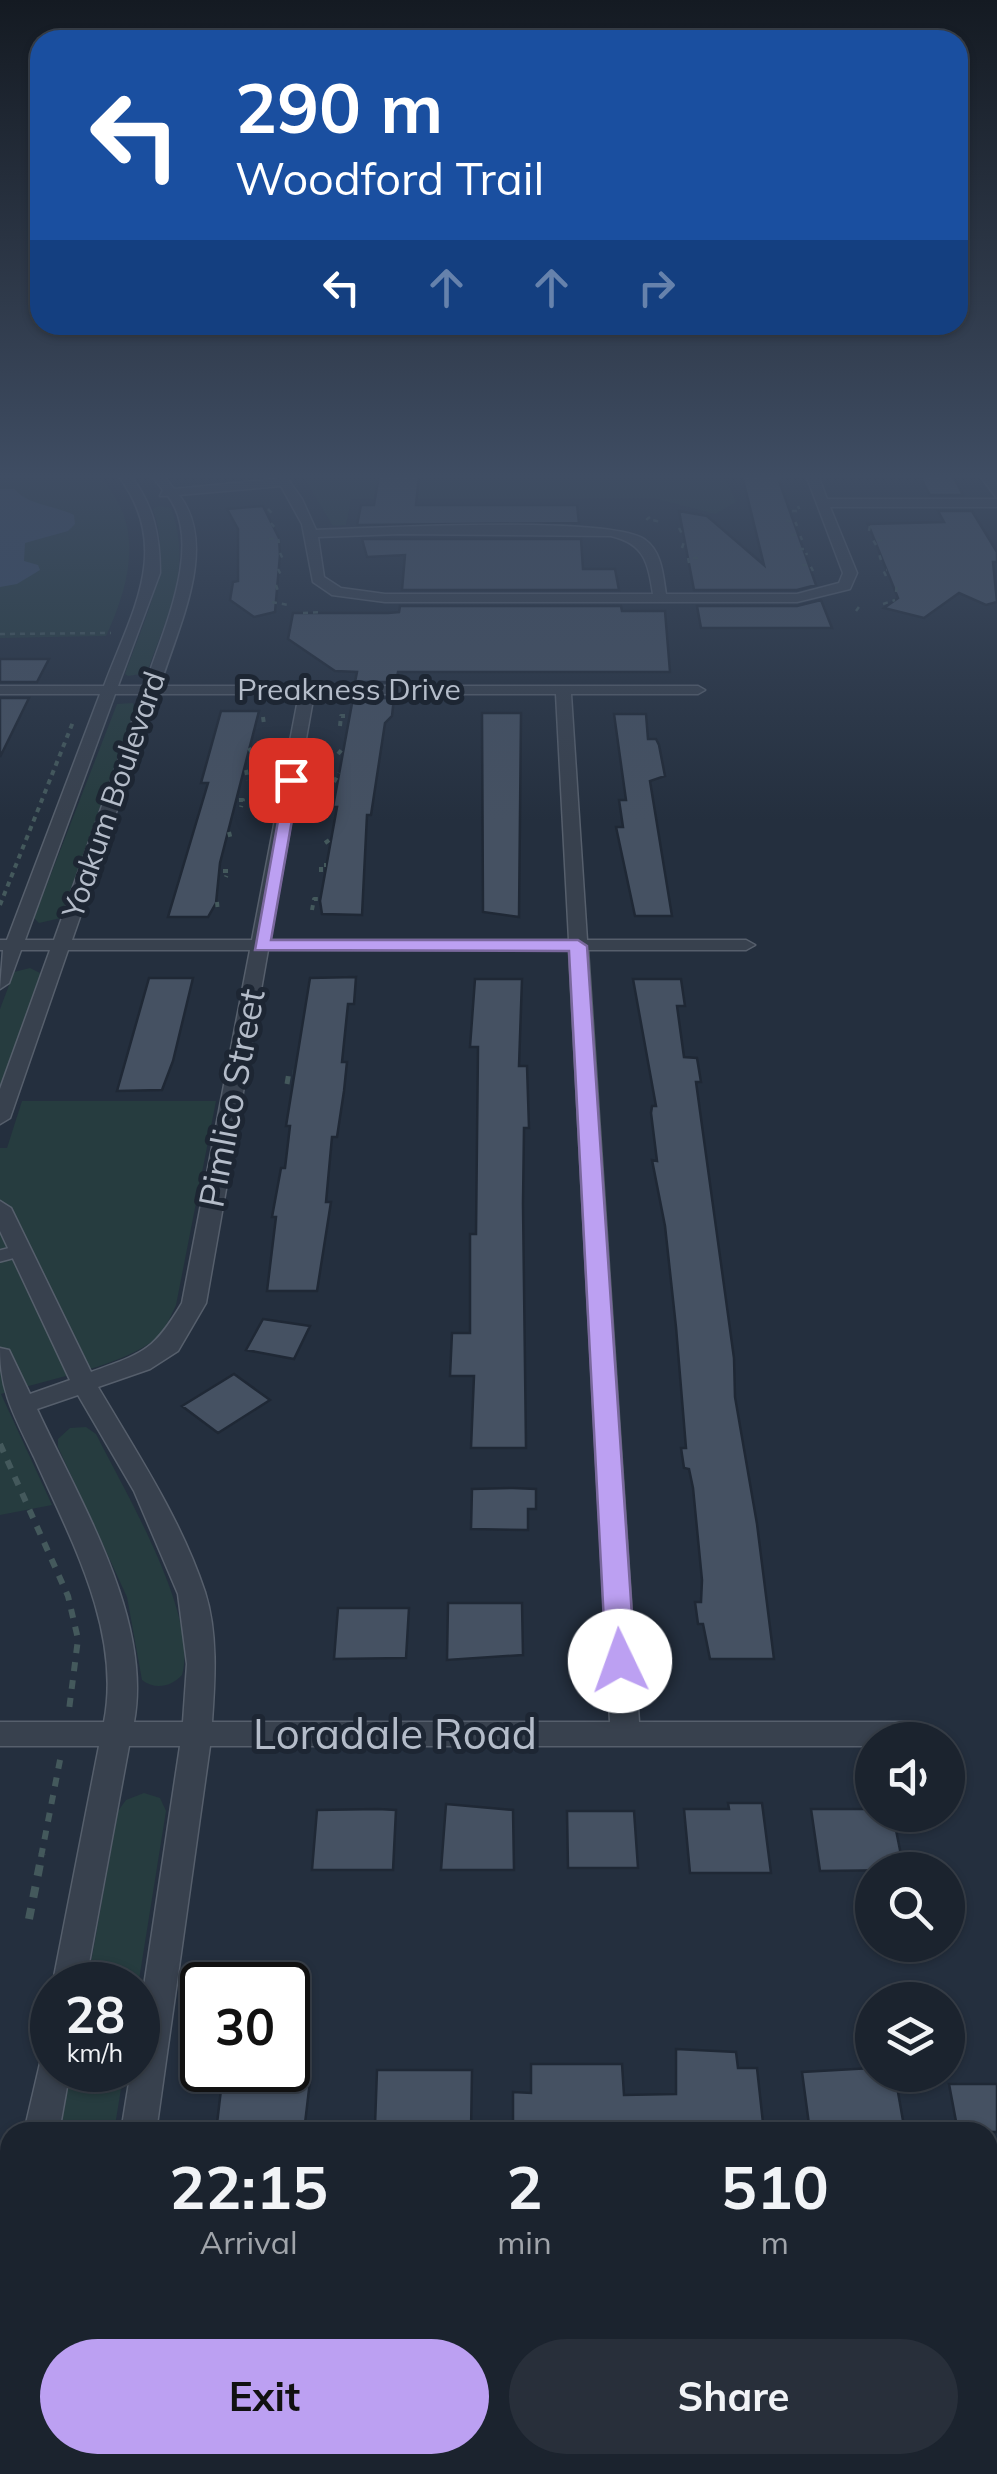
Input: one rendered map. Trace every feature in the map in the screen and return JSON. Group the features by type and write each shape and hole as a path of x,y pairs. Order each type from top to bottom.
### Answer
{"street":[{"name":"Yoakum Boulevard","path":"0,982 7,945 147,590"},
{"name":"Yoakum Boulevard","path":"0,1118 151,690 180,590"},
{"path":"338,590 355,596 798,598 836,590"},
{"path":"659,590 660,598"},
{"name":"Preakness Drive","path":"0,690 698,690"},
{"name":"Pimlico Street","path":"24,1405 140,1362 170,1344 194,1303 308,690"},
{"path":"563,690 625,1734"},
{"path":"7,945 746,946"},
{"path":"0,1208 10,1254 148,1491 192,1594 201,1664 197,1734 140,2122"},
{"path":"0,1356 96,1566 118,1637 124,1696 73,1962"},
{"name":"Loradale Road","path":"0,1734 855,1734"},
{"path":"43,2122 49,2092"}],"path":[{"path":"882,604 895,600"},
{"path":"272,602 288,605"},
{"path":"856,611 860,604"},
{"path":"303,613 322,612"},
{"path":"0,634 112,634"},
{"path":"0,904 76,716"},
{"path":"340,726 341,716 345,716"},
{"path":"262,717 264,724"},
{"path":"338,754 343,748"},
{"path":"246,770 248,780"},
{"path":"334,782 334,774 339,774"},
{"path":"239,800 243,800 241,807"},
{"path":"328,810 333,806"},
{"path":"228,832 231,840"},
{"path":"326,844 326,838 332,838"},
{"path":"320,872 322,865 326,865"},
{"path":"312,910 314,899 319,899"},
{"path":"217,902 218,912"},
{"path":"287,1084 289,1072 293,1072"},
{"path":"0,1444 71,1611 78,1639 68,1714"},
{"path":"29,1919 61,1754"}],"green space":[{"path":"0,590 123,590 106,636 0,638"},
{"path":"175,590 147,673 128,676 125,674 154,592"},
{"path":"133,703 135,708 61,918 39,923 34,918 117,704"},
{"path":"30,968 42,974 0,1091 0,1009 14,972"},
{"path":"22,1101 216,1101 176,1305 169,1321 155,1340 118,1360 1,1394 52,1505 0,1515 0,1148 7,1148"},
{"path":"86,1427 96,1434 170,1587 184,1650 182,1675 168,1684 157,1686 142,1680 127,1597 58,1447 58,1439 70,1428"},
{"path":"144,1793 160,1798 166,1811 142,1962 91,1962 118,1811 126,1800"},
{"path":"67,2092 120,2092 116,2122 62,2122"}],"building":[{"path":"232,590 277,590 275,612 254,617 230,600"},
{"path":"895,590 996,590 997,602 986,605 959,593 924,618 884,608 898,598"},
{"path":"821,600 832,628 701,628 697,606 797,606"},
{"path":"400,606 621,606 622,611 665,611 670,672 398,672 396,682 355,682 357,672 335,671 288,639 293,613 388,613 399,612"},
{"path":"0,659 49,659 37,682 0,682"},
{"path":"0,698 29,698 0,757"},
{"path":"353,698 394,698 392,716 385,723 371,815 367,815 362,915 322,914 320,901 337,807 333,807"},
{"path":"221,711 259,711 220,863 216,903 208,917 168,917 208,783 201,783"},
{"path":"482,713 521,713 519,917 483,912"},
{"path":"614,714 646,714 648,739 656,739 659,745 665,776 650,781 672,916 635,916 616,827 623,827 619,800 626,800"},
{"path":"356,977 354,1004 348,1004 342,1062 347,1062 344,1091 337,1137 332,1137 326,1202 331,1202 317,1291 267,1291 276,1217 272,1217 281,1168 285,1168 290,1126 286,1126 310,978"},
{"path":"149,978 193,978 173,1061 162,1090 117,1091"},
{"path":"475,979 522,979 519,1066 527,1066 529,1128 524,1128 523,1204 526,1448 471,1448 474,1376 450,1376 452,1333 470,1333 470,1234 476,1234 478,1047 470,1047"},
{"path":"633,979 681,979 685,1006 677,1006 684,1057 697,1058 701,1082 696,1082 734,1358 735,1397 757,1524 774,1659 710,1659 703,1624 698,1624 695,1602 701,1602 702,1580 693,1488 681,1448 686,1448 676,1327 665,1226 652,1160 657,1161 651,1113 652,1106 656,1106"},
{"path":"263,1319 310,1326 294,1359 246,1350"},
{"path":"234,1374 270,1400 218,1433 182,1406"},
{"path":"472,1489 536,1489 536,1509 528,1509 528,1530 471,1529"},
{"path":"448,1603 522,1603 523,1655 447,1660"},
{"path":"338,1608 409,1608 406,1658 334,1659"},
{"path":"728,1803 762,1803 771,1873 690,1873 684,1809 729,1809"},
{"path":"446,1804 513,1810 514,1870 441,1870"},
{"path":"811,1809 855,1809 855,1832 896,1832 900,1852 855,1852 855,1871 820,1871"},
{"path":"317,1810 396,1810 393,1870 312,1870"},
{"path":"567,1811 634,1811 638,1868 568,1868"},
{"path":"676,2049 736,2052 738,2068 757,2068 763,2122 513,2122 513,2092 531,2093 531,2064 622,2064 624,2095 676,2094"},
{"path":"855,2069 855,2092 898,2092 903,2122 809,2122 802,2072"},
{"path":"377,2070 472,2070 471,2122 375,2122"},
{"path":"965,2084 997,2084 997,2122 956,2122 950,2092 965,2092"},
{"path":"221,2092 309,2092 305,2122 217,2122"}],"route":[{"path":"291,780 261,946 578,946 620,1661"}]}
